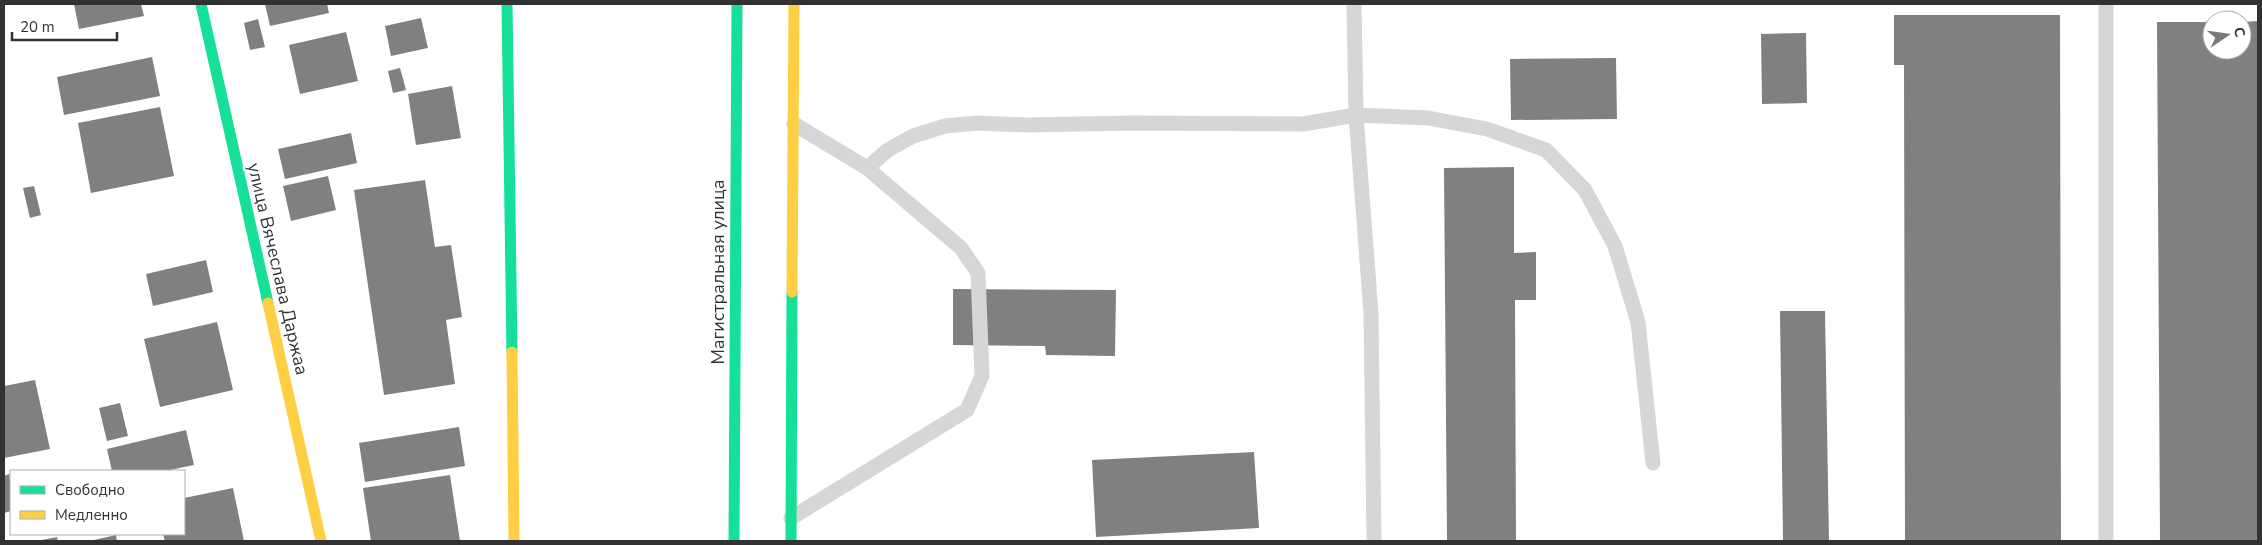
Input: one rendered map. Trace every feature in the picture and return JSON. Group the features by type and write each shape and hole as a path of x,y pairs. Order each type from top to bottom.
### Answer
{"street":[{"name":"улица Вячеслава Даржаа","path":"201,4 321,541"},
{"path":"508,4 514,541"},
{"name":"Магистральная улица","path":"734,541 737,4"},
{"path":"791,541 794,4"}],"lane":[{"path":"1354,4 1356,115 1371,313 1374,541"},
{"path":"2106,4 2106,541"},
{"path":"867,168 888,150 904,141 945,126 977,123 1026,125 1132,123 1303,124 1356,115 1428,118 1487,128 1546,150 1585,190 1615,246 1638,322 1653,463"},
{"path":"791,518 968,410 982,376 978,273 961,248 867,168 794,124"}],"building":[{"path":"74,4 141,4 144,16 79,29"},
{"path":"265,4 327,4 329,13 270,26"},
{"path":"1894,15 2060,15 2061,541 1905,541 1904,65 1894,65"},
{"path":"421,18 428,48 391,56 385,26"},
{"path":"258,19 265,47 250,50 244,23"},
{"path":"2252,21 2258,21 2258,541 2160,541 2157,22 2202,22 2202,60 2252,60"},
{"path":"346,32 358,81 300,94 289,45"},
{"path":"1806,33 1807,103 1762,104 1761,34"},
{"path":"152,57 160,96 64,115 57,77"},
{"path":"1616,58 1617,119 1511,120 1510,59"},
{"path":"400,68 406,90 393,93 388,71"},
{"path":"452,86 461,138 416,145 408,94"},
{"path":"160,107 174,176 91,193 78,123"},
{"path":"351,133 357,163 285,179 278,149"},
{"path":"1514,167 1514,253 1536,252 1536,300 1515,300 1516,541 1447,541 1444,168"},
{"path":"328,176 336,210 291,221 283,186"},
{"path":"425,180 435,247 451,245 462,317 446,320 455,384 384,395 354,190"},
{"path":"34,186 41,215 30,218 23,188"},
{"path":"206,260 213,292 153,306 146,274"},
{"path":"953,289 1116,290 1115,356 1046,355 1045,346 953,345"},
{"path":"1780,311 1825,311 1829,541 1783,541"},
{"path":"217,322 233,390 160,407 144,339"},
{"path":"35,380 50,449 4,458 4,386"},
{"path":"120,403 128,436 107,441 99,408"},
{"path":"459,427 465,466 365,482 359,443"},
{"path":"186,430 194,465 170,470 112,470 107,449"},
{"path":"1254,452 1259,528 1096,537 1092,460"},
{"path":"9,474 10,511 4,513 4,476"},
{"path":"450,475 460,541 371,541 363,488"},
{"path":"233,488 244,541 165,541 163,535 185,535 185,498"},
{"path":"116,535 117,541 94,541 94,540"},
{"path":"57,537 58,541 42,541 42,540"}],"traffic: fast":[{"path":"201,4 268,303"},
{"path":"507,4 512,352"},
{"path":"734,541 737,4"},
{"path":"791,541 792,292"}],"traffic: slow":[{"path":"792,292 794,4"},
{"path":"268,303 321,541"},
{"path":"512,352 514,541"}]}
